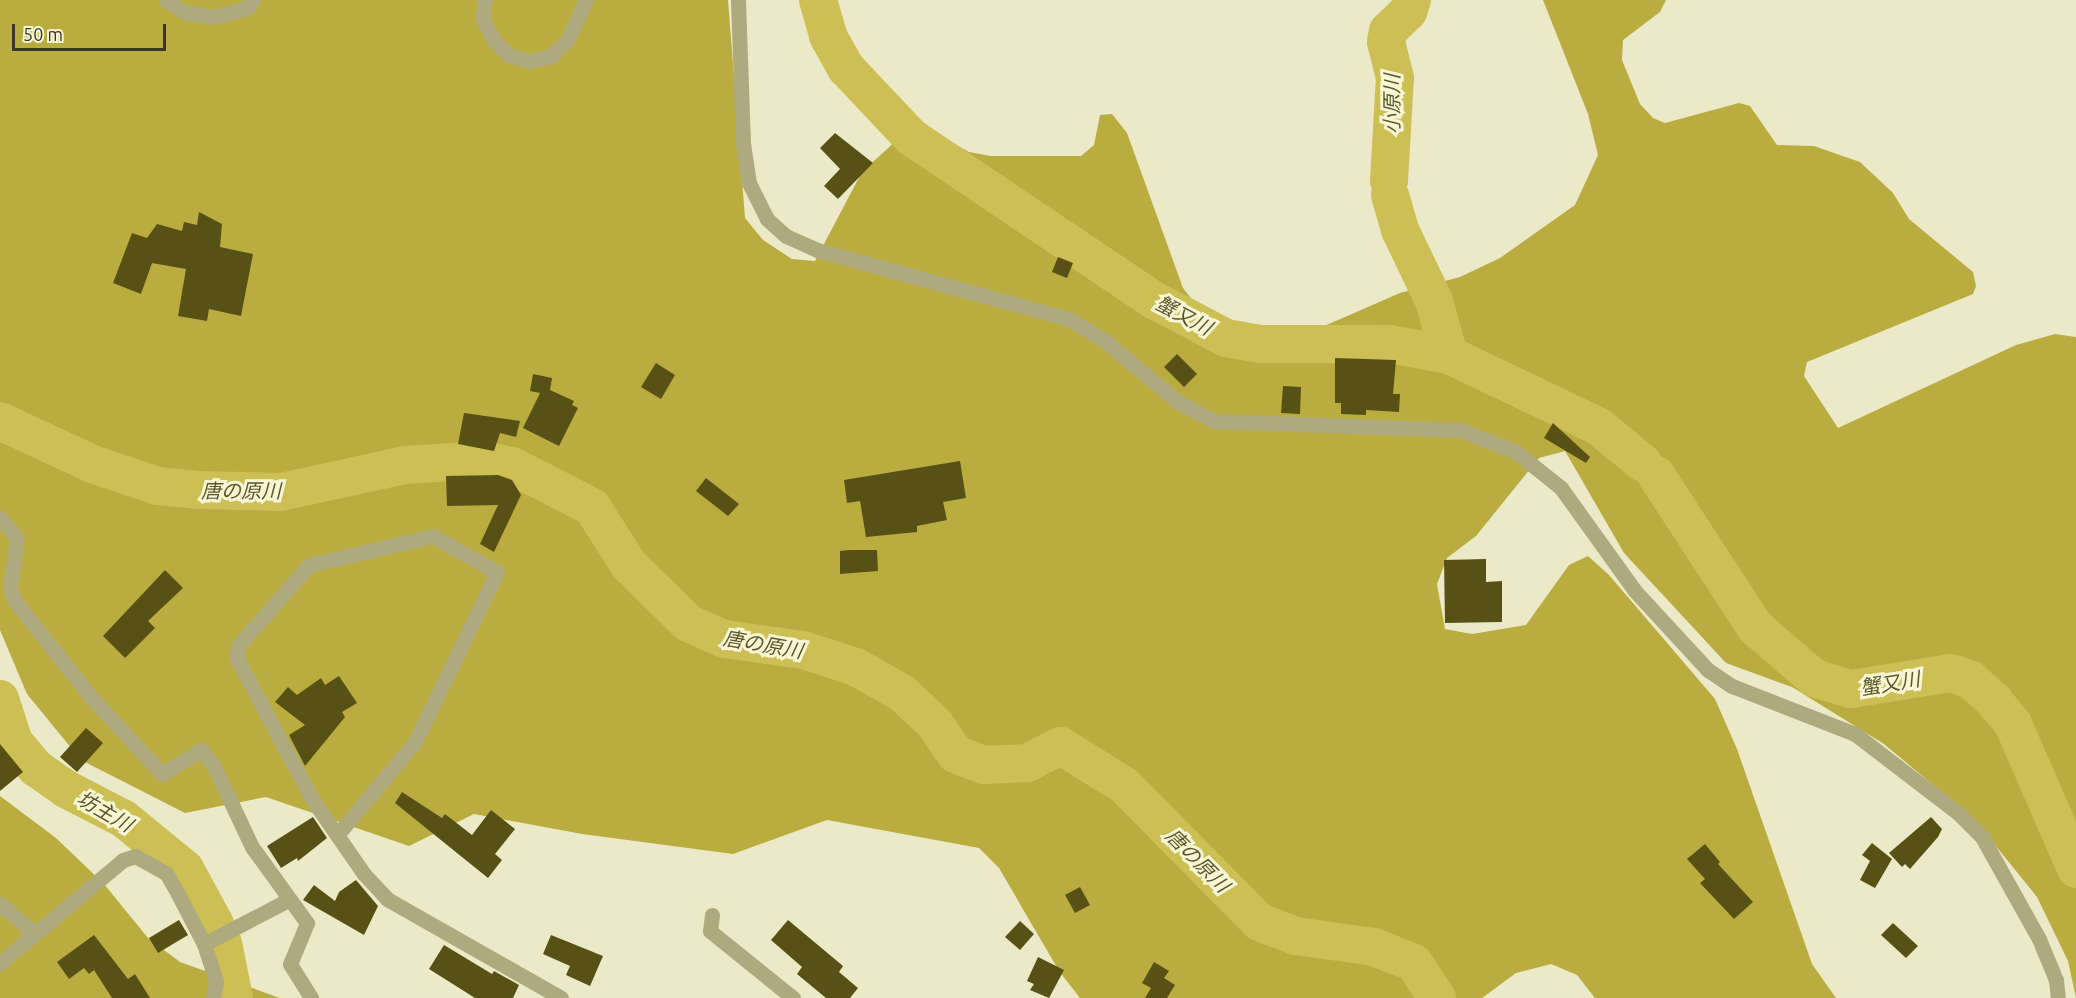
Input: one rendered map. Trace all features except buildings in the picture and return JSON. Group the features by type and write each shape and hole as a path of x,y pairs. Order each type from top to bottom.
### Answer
{"street":[{"path":"166,0 184,12 213,17 247,8 253,0"},
{"path":"485,0 482,18 494,41 510,56 530,61 551,56 568,39 586,0"},
{"path":"738,0 743,143 749,183 767,219 786,236 817,250 1069,319 1104,340 1178,402 1214,421 1460,430 1515,451 1561,488 1635,591 1708,670 1732,686 1855,734 1958,813 1982,837 2039,939 2056,980 2058,998"},
{"path":"0,518 17,538 10,588 15,601 90,696 162,774 201,750 214,766 252,847 288,900 307,923 290,964 311,998"},
{"path":"338,834 415,742 497,572 433,536 309,565 239,645 236,657 312,799 364,874 387,899 561,998"},
{"path":"0,963 123,860 135,856 165,873 204,944 216,982 213,998"},
{"path":"204,944 288,900"},
{"path":"0,904 34,933"},
{"path":"712,915 710,931 793,998"}],"shaded area":[{"path":"0,0 728,0 745,218 763,240 792,259 815,261 862,172 911,127 926,128 969,152 991,156 1081,156 1094,145 1100,115 1112,114 1127,133 1183,288 1212,326 1226,332 1315,330 1400,293 1460,277 1500,258 1575,205 1598,155 1588,114 1543,0 1666,0 1660,12 1623,40 1622,60 1640,104 1653,118 1665,123 1739,103 1750,106 1777,145 1814,146 1860,162 1893,193 1909,219 1973,272 1976,286 1973,294 1807,362 1804,376 1838,428 2016,345 2055,334 2076,337 2076,998 2068,961 2037,897 1974,819 1884,744 1792,687 1726,663 1624,553 1565,451 1539,458 1476,536 1447,558 1437,584 1445,629 1472,634 1526,625 1569,565 1588,556 1609,575 1715,699 1737,749 1812,964 1836,998 1595,998 1577,975 1551,964 1516,973 1482,998 1080,998 1059,971 999,868 979,848 827,820 733,854 582,834 474,814 409,846 266,797 185,813 81,760 27,694 0,630"},
{"path":"0,796 56,838 104,884 148,938 180,962 280,998 0,998"}],"waterway":[{"name":"蟹又川","path":"818,0 828,36 846,68 911,137 1154,300 1226,338 1261,344 1390,344 1449,355 1598,426 1643,463"},
{"name":"小原川","path":"1389,181 1395,78 1386,42 1388,31 1408,12 1412,0"},
{"name":"小原川","path":"1390,195 1400,230 1434,301 1449,355"},
{"name":"唐の原川","path":"0,421 95,465 157,486 200,490 281,492 405,465 485,460 512,466 592,507 629,565 688,623 724,639 803,650 856,667 902,693 935,724 955,754 984,765 1027,763 1061,746 1125,786 1259,922 1296,936 1374,947 1414,963 1437,998"},
{"name":"蟹又川","path":"1656,475 1755,627 1814,678 1851,689 1951,673 1971,680 1994,701 2013,724 2076,869"},
{"name":"坊主川","path":"0,699 14,742 36,768 66,789 124,819 185,869 215,924"},
{"name":"坊主川","path":"223,943 234,998"}]}
